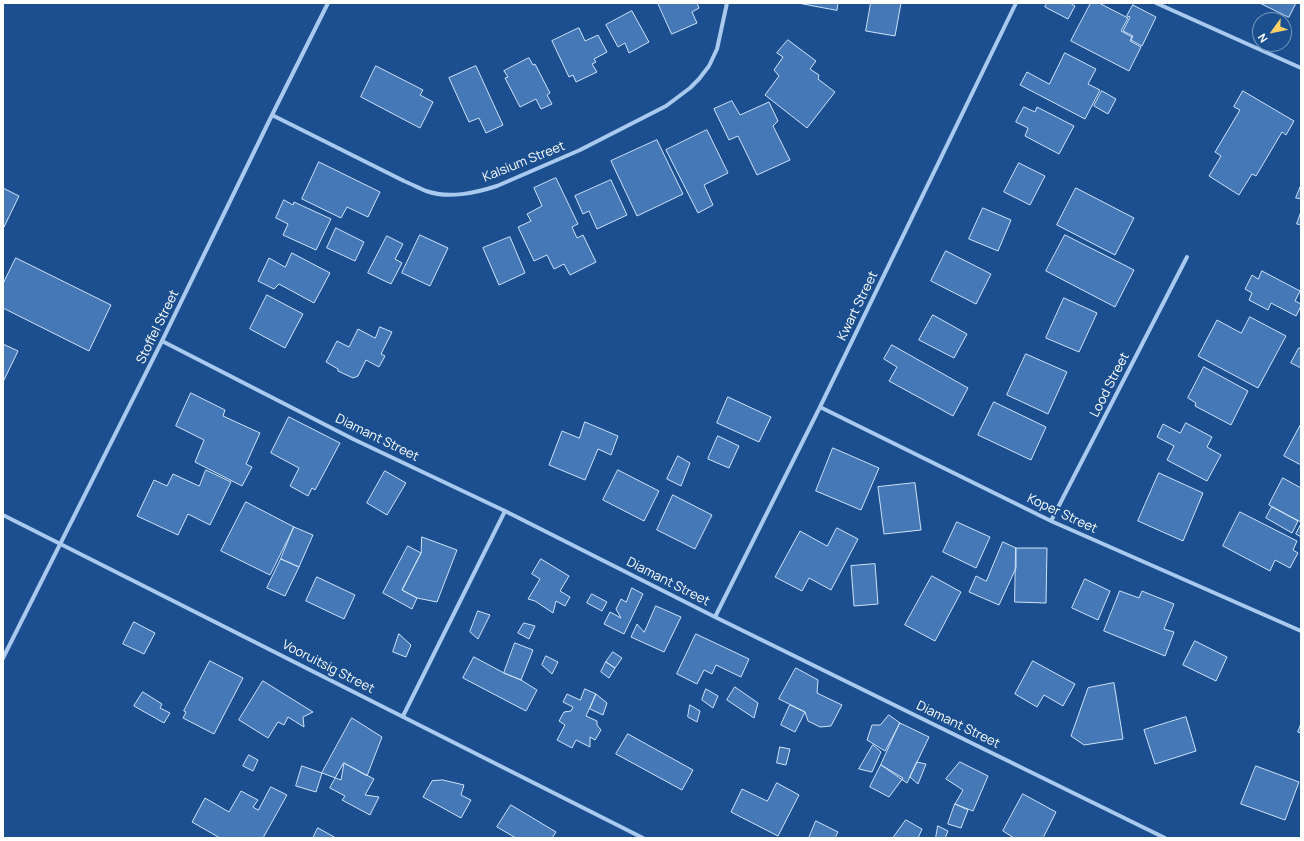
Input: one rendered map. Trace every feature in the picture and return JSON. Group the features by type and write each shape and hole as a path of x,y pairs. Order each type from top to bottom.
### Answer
{"street":[{"name":"Stoffel Street","path":"3,658 162,341 328,3"},
{"name":"Kalsium Street","path":"272,115 426,191 439,194 452,194 483,190 497,186 580,150 666,106 690,88 709,66 716,49 727,3"},
{"name":"Kwart Street","path":"715,617 820,407 1016,3"},
{"path":"1156,3 1301,68"},
{"name":"Lood Street","path":"1051,521 1187,257"},
{"name":"Diamant Street","path":"162,341 353,439 505,511 715,617 1165,838"},
{"name":"Koper Street","path":"820,407 1051,521 1301,631"},
{"path":"403,716 505,511"},
{"name":"Vooruitsig Street","path":"3,515 643,838"}],"building":[{"path":"658,3 697,3 699,8 692,12 697,23 672,34"},
{"path":"798,3 838,3 837,10"},
{"path":"871,3 901,3 895,36 866,31"},
{"path":"1047,3 1070,3 1075,6 1068,19 1045,7"},
{"path":"1091,3 1099,3 1128,18 1121,31 1132,37 1130,41 1141,47 1129,71 1071,41"},
{"path":"1260,3 1296,3 1292,12 1279,12"},
{"path":"1133,5 1156,17 1142,46 1131,40 1133,36 1123,31 1130,17 1127,16"},
{"path":"632,11 649,42 629,53 625,43 618,47 606,25"},
{"path":"579,28 585,41 598,35 607,52 594,59 596,62 592,64 597,72 576,82 573,75 569,77 552,41"},
{"path":"788,40 816,61 810,69 819,75 818,79 835,92 807,128 765,95 779,76 774,70 783,57 777,53"},
{"path":"1065,53 1096,69 1088,84 1100,90 1085,119 1020,85 1027,72 1049,84"},
{"path":"529,58 533,65 535,64 550,93 547,95 552,104 541,109 536,99 520,107 505,78 508,77 504,71"},
{"path":"376,66 423,90 420,95 433,102 420,128 361,97"},
{"path":"476,66 503,125 486,133 479,118 469,122 449,78"},
{"path":"1102,91 1116,99 1108,114 1094,106"},
{"path":"1243,91 1294,121 1286,135 1282,132 1256,176 1252,174 1239,195 1209,176 1221,156 1215,152 1240,110 1234,107"},
{"path":"732,101 740,115 769,102 778,121 773,126 790,160 757,175 738,136 729,140 714,109"},
{"path":"1024,107 1035,112 1037,107 1074,126 1059,154 1025,136 1028,128 1016,122"},
{"path":"707,130 728,173 704,185 713,205 698,213 666,150"},
{"path":"657,140 683,194 637,216 611,161"},
{"path":"319,162 380,192 368,217 347,207 341,218 302,199"},
{"path":"1019,163 1045,176 1030,205 1004,192"},
{"path":"556,178 578,224 572,227 577,238 583,235 596,262 570,275 564,264 554,269 547,255 534,261 518,227 531,221 527,214 542,206 534,188"},
{"path":"611,180 627,215 597,229 589,211 583,214 575,196"},
{"path":"1301,185 1301,199 1296,198"},
{"path":"3,188 19,196 4,227 3,227"},
{"path":"1076,188 1134,218 1115,255 1057,225"},
{"path":"284,200 293,205 294,202 331,219 316,250 283,235 288,224 276,218"},
{"path":"983,208 1011,220 998,251 969,239"},
{"path":"1301,212 1301,225 1297,224"},
{"path":"336,228 364,242 355,261 327,248"},
{"path":"420,235 448,248 430,286 402,273"},
{"path":"1065,235 1134,270 1115,307 1046,271"},
{"path":"387,236 403,244 395,259 402,263 391,284 368,273"},
{"path":"510,237 525,273 499,285 483,248"},
{"path":"946,251 991,274 976,304 931,281"},
{"path":"292,253 330,273 314,303 279,284 274,289 258,281 269,258 285,267"},
{"path":"16,258 111,305 89,351 3,308 3,284"},
{"path":"1262,271 1300,291 1295,301 1301,304 1301,306 1296,316 1271,303 1268,310 1249,300 1252,293 1245,289 1252,275 1258,279"},
{"path":"267,295 303,314 285,348 250,329"},
{"path":"1064,298 1097,313 1079,352 1046,338"},
{"path":"933,315 967,334 954,358 919,340"},
{"path":"1250,317 1286,336 1258,388 1198,356 1217,320 1241,333"},
{"path":"380,327 392,332 381,354 385,356 379,367 366,360 358,376 353,378 338,371 338,369 326,362 337,341 349,347 358,329 375,338"},
{"path":"3,344 18,351 3,382"},
{"path":"892,345 968,388 953,416 889,381 897,367 884,359"},
{"path":"1299,348 1301,349 1301,368 1291,363"},
{"path":"1026,354 1067,372 1048,414 1007,395"},
{"path":"1204,367 1248,391 1231,425 1195,406 1196,403 1188,398"},
{"path":"191,393 225,410 223,416 260,433 246,464 252,467 242,486 195,462 204,440 176,426"},
{"path":"728,397 771,417 759,442 717,423"},
{"path":"994,402 1046,427 1031,460 978,435"},
{"path":"289,417 340,443 315,490 312,488 308,496 290,486 299,468 271,453"},
{"path":"585,422 618,436 611,455 598,449 585,480 549,465 562,431 579,438"},
{"path":"1186,423 1212,437 1207,447 1221,455 1207,481 1167,460 1174,446 1157,437 1163,424 1180,433"},
{"path":"1301,424 1301,465 1284,456"},
{"path":"718,436 739,446 729,468 708,459"},
{"path":"833,448 879,468 861,510 816,491"},
{"path":"678,456 690,463 681,486 667,479"},
{"path":"206,470 231,482 210,525 188,514 178,535 137,516 154,480 167,486 173,474 199,486"},
{"path":"618,470 659,491 644,521 603,500"},
{"path":"385,471 406,483 387,515 367,503"},
{"path":"1159,473 1203,493 1183,541 1138,521"},
{"path":"1283,478 1301,488 1301,522 1269,505"},
{"path":"915,483 921,530 884,534 878,487"},
{"path":"673,495 712,515 695,549 657,530"},
{"path":"246,502 294,527 270,575 221,551"},
{"path":"1272,507 1298,521 1292,533 1266,518"},
{"path":"1240,512 1297,541 1293,550 1298,553 1290,568 1275,560 1270,571 1223,546"},
{"path":"957,522 990,537 976,568 943,552"},
{"path":"1301,524 1301,537 1296,534"},
{"path":"294,527 313,535 299,567 281,559"},
{"path":"837,528 858,539 831,590 809,578 802,591 775,577 800,531 827,546"},
{"path":"422,537 457,550 437,602 417,598 402,590 421,553"},
{"path":"1003,542 1016,548 1016,568 999,605 969,592 976,576 986,581"},
{"path":"408,546 421,553 402,590 417,598 412,609 383,593"},
{"path":"1016,548 1047,548 1046,603 1015,602"},
{"path":"281,559 299,567 285,596 267,588"},
{"path":"541,559 569,576 560,591 570,597 565,606 556,601 553,613 535,601 528,599 540,579 532,574"},
{"path":"875,564 878,604 854,606 851,566"},
{"path":"932,576 961,592 935,641 905,625"},
{"path":"317,577 355,595 344,619 306,601"},
{"path":"1085,579 1110,591 1098,620 1072,608"},
{"path":"632,588 643,594 624,634 604,624 610,612 621,618 616,609 621,599 626,602"},
{"path":"1120,591 1139,598 1142,591 1174,604 1164,629 1174,632 1165,656 1104,631"},
{"path":"592,594 607,602 602,611 587,603"},
{"path":"656,606 681,617 664,652 631,637 637,624 644,632"},
{"path":"478,611 490,615 478,639 470,632"},
{"path":"134,622 155,633 144,654 123,644"},
{"path":"524,623 535,626 529,639 518,633"},
{"path":"399,634 411,645 406,657 393,652"},
{"path":"696,634 749,659 741,677 716,665 712,674 704,670 697,684 677,674"},
{"path":"1195,641 1227,657 1216,681 1183,665"},
{"path":"515,643 533,650 521,680 504,673"},
{"path":"613,652 622,658 615,668 606,662"},
{"path":"546,656 558,662 552,674 542,665"},
{"path":"474,657 521,680 537,690 526,711 463,678"},
{"path":"210,661 243,678 214,734 183,718 186,712 184,711"},
{"path":"1033,661 1075,684 1063,706 1044,695 1037,707 1015,694"},
{"path":"606,662 615,668 609,678 601,672"},
{"path":"796,668 818,680 817,693 842,705 831,726 820,727 808,721 805,712 779,699"},
{"path":"263,681 313,712 303,717 304,727 288,717 284,725 278,722 268,738 239,720"},
{"path":"1114,683 1123,739 1084,745 1071,736 1088,688"},
{"path":"735,687 758,703 754,718 727,700"},
{"path":"585,689 596,694 586,716 597,721 597,725 601,730 595,740 590,737 590,747 576,740 572,748 557,740 565,725 559,721 564,712 571,711 573,707 563,702 567,694 580,700"},
{"path":"706,689 718,696 713,708 702,700"},
{"path":"143,692 162,704 160,708 170,713 164,723 134,706"},
{"path":"596,694 607,703 603,715 590,709"},
{"path":"690,705 700,711 697,722 688,717"},
{"path":"790,705 805,712 795,732 781,725"},
{"path":"889,715 900,723 885,751 867,740 872,725 880,725"},
{"path":"1186,717 1196,751 1155,764 1144,730"},
{"path":"352,718 382,737 367,776 344,763 341,780 322,773"},
{"path":"900,723 929,737 907,783 881,765"},
{"path":"1301,724 1301,733 1298,732"},
{"path":"628,734 693,770 682,790 616,754"},
{"path":"873,745 881,752 872,772 859,769"},
{"path":"780,747 790,749 786,765 777,763"},
{"path":"249,755 258,760 253,771 243,766"},
{"path":"917,762 926,764 918,784 910,777"},
{"path":"960,762 988,776 973,811 955,804 963,790 946,779"},
{"path":"344,763 374,779 365,795 379,797 370,815 342,800 345,796 330,788"},
{"path":"881,765 903,778 889,797 870,787"},
{"path":"302,766 322,773 316,792 296,786"},
{"path":"1256,766 1299,782 1285,820 1241,804"},
{"path":"443,780 464,785 461,795 471,800 461,818 423,797 432,781"},
{"path":"777,783 799,795 778,836 731,812 742,789 767,801"},
{"path":"271,787 287,795 263,838 220,838 192,822 205,798 229,812 241,791 258,800 253,807 258,810"},
{"path":"1023,794 1056,812 1043,838 1014,838 1003,831"},
{"path":"955,804 968,810 961,828 948,824"},
{"path":"511,805 556,832 552,838 516,838 497,827"},
{"path":"906,820 922,829 918,838 893,838"},
{"path":"816,821 838,832 835,838 809,838"},
{"path":"938,826 948,831 945,838 936,838"},
{"path":"318,828 336,838 313,838"}]}
